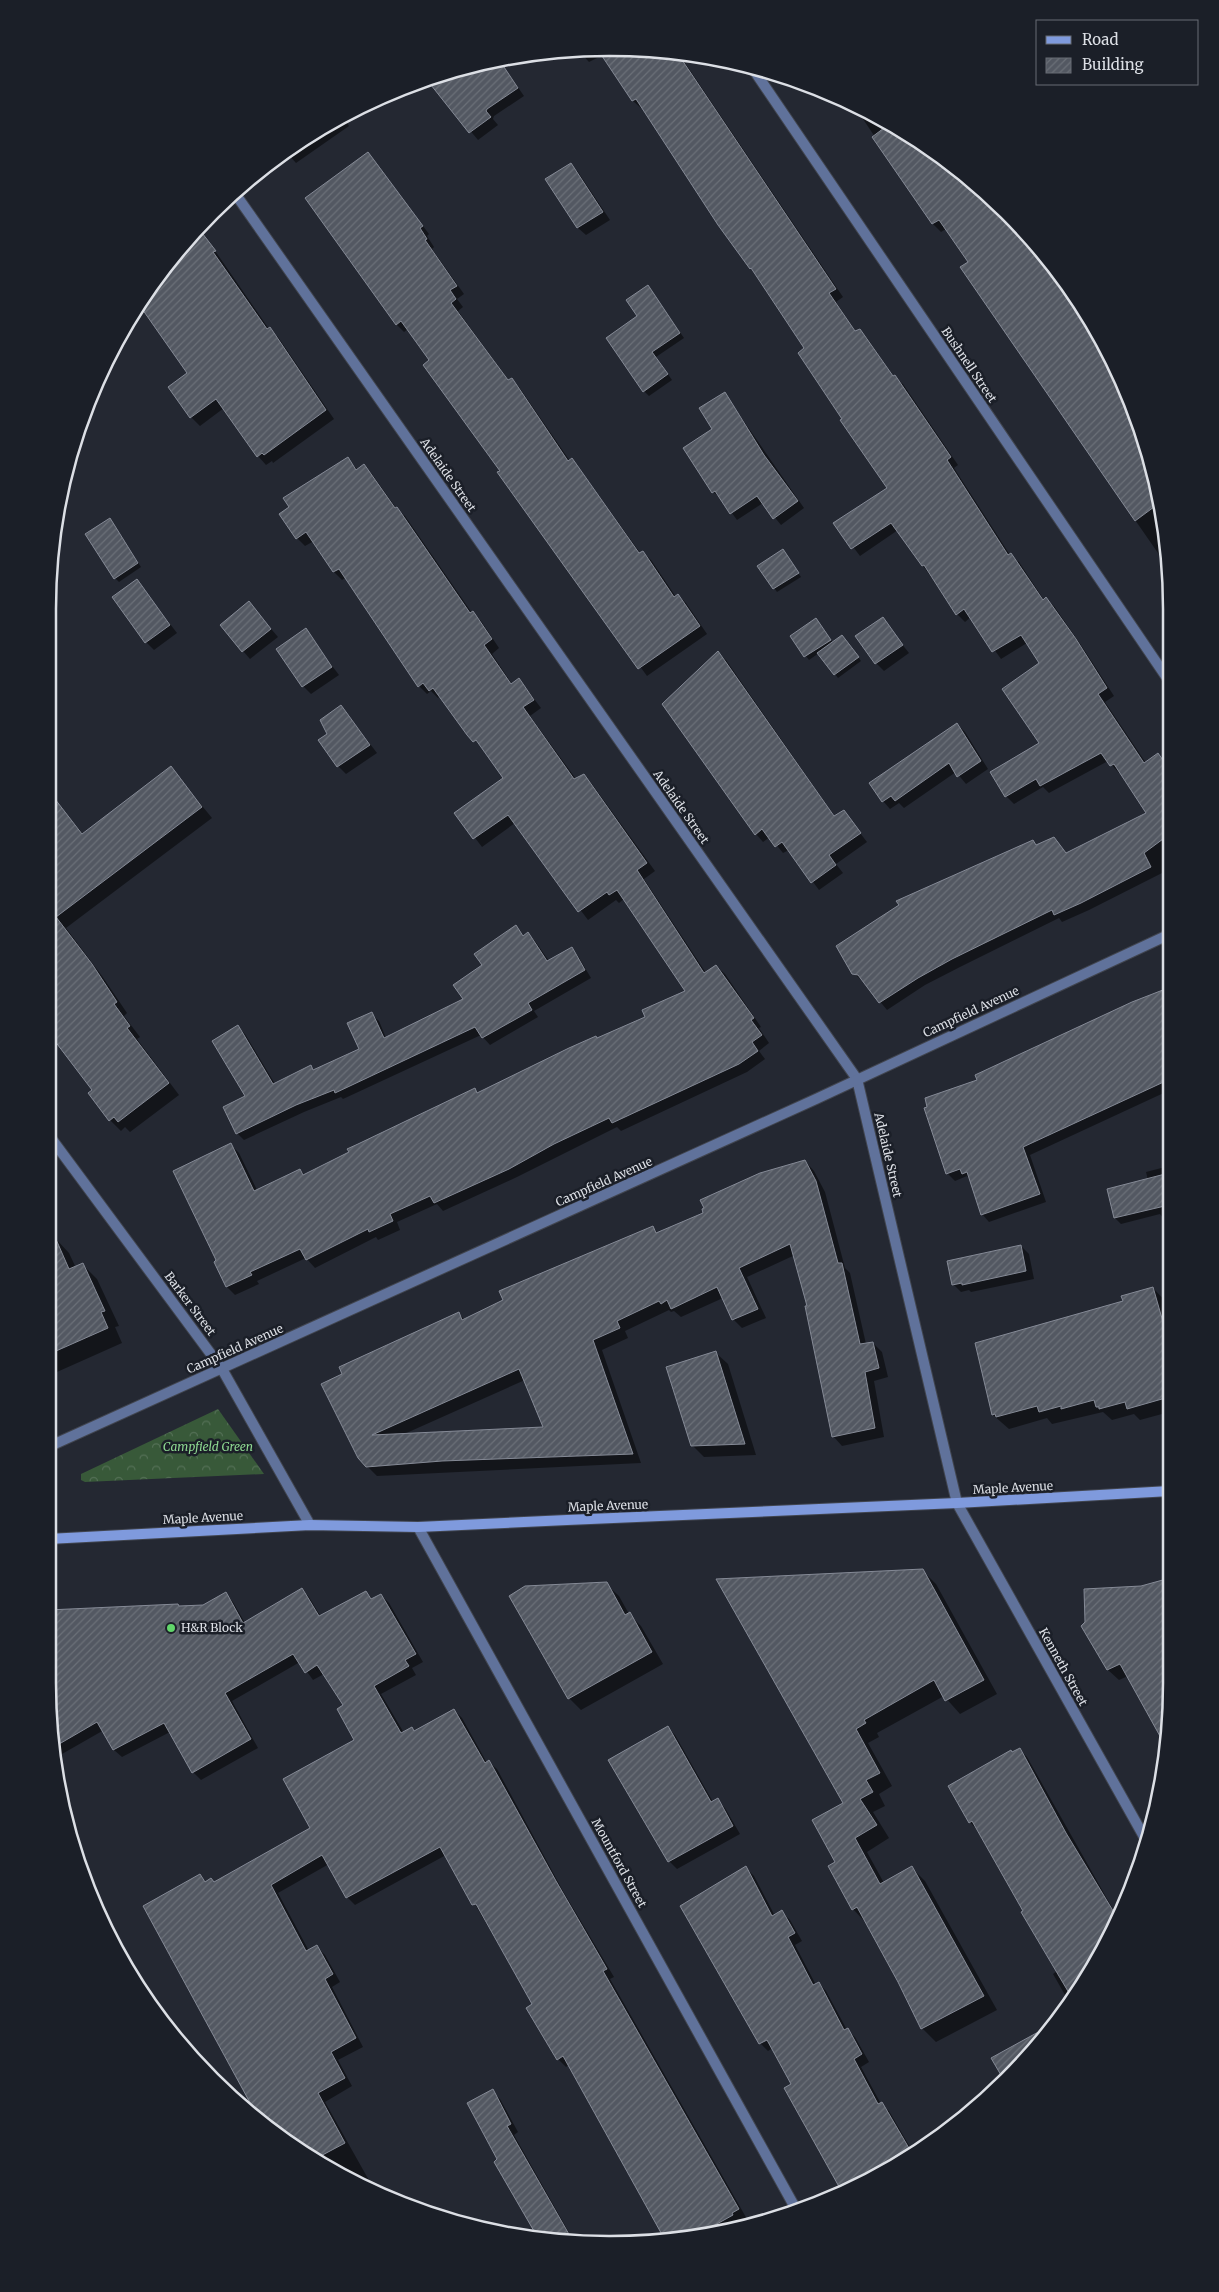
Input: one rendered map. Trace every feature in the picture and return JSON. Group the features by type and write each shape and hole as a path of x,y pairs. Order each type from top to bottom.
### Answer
{"main road":[{"name":"Maple Avenue","path":"56,1539 310,1525 418,1526 957,1503 1163,1491"}],"street":[{"name":"Bushnell Street","path":"758,77 1163,672"},
{"name":"Adelaide Street","path":"239,199 857,1079 957,1503"},
{"name":"Campfield Avenue","path":"56,1443 857,1079 1163,937"},
{"name":"Barker Street","path":"56,1145 222,1369 310,1525"},
{"name":"Kenneth Street","path":"957,1503 1142,1833"},
{"name":"Mountford Street","path":"418,1526 794,2204"}],"green space":[{"name":"Campfield Green","path":"218,1409 264,1474 85,1482 81,1480 81,1474"}],"building":[{"path":"602,56 646,57 683,61 836,289 829,293 855,331 860,329 893,376 895,375 951,457 947,460 1008,555 1011,553 1043,600 1046,597 1076,639 1107,688 1098,694 1144,763 1158,753 1163,760 1163,839 1144,853 1151,867 1081,903 1054,915 1052,910 952,959 879,1003 858,975 852,974 836,946 899,905 896,901 1033,840 1036,845 1054,837 1066,853 1146,813 1114,764 1110,766 1101,753 1040,786 1036,779 1005,797 990,772 1039,743 1002,689 1039,663 1021,635 992,652 964,609 956,615 924,565 922,566 891,523 851,549 833,523 887,488 840,420 842,419 798,353 804,348 751,268 718,225 636,99 632,101"},
{"path":"504,67 518,88 487,109 486,111 491,117 469,133 432,86 466,75"},
{"path":"883,129 886,130 917,149 974,194 1001,218 1025,245 1070,302 1106,365 1121,398 1144,466 1153,508 1135,521 960,267 968,262 939,220 932,224 872,137"},
{"path":"368,152 423,226 420,228 427,239 425,240 457,286 450,290 456,299 451,303 508,380 512,378 568,461 572,458 639,553 643,551 674,597 678,594 700,626 638,669 497,472 500,471 423,365 429,360 401,321 396,325 305,198"},
{"path":"571,163 603,212 577,228 545,179"},
{"path":"203,235 216,251 213,252 267,329 270,327 326,410 264,455 262,453 257,457 216,399 190,418 168,387 187,373 143,311 171,273"},
{"path":"648,285 680,333 652,352 668,374 643,392 606,338 637,316 626,300"},
{"path":"725,392 764,455 798,501 773,519 757,496 730,514 715,491 712,493 683,448 712,429 699,408"},
{"path":"348,457 356,470 364,464 395,508 397,507 470,613 473,611 492,639 484,645 511,684 519,678 534,700 523,707 574,779 584,774 647,863 637,870 704,973 716,965 754,1018 751,1020 762,1035 752,1042 758,1051 739,1064 612,1123 609,1118 554,1144 509,1169 434,1203 430,1196 390,1214 393,1221 369,1232 368,1229 306,1260 300,1249 250,1272 252,1275 226,1287 214,1262 216,1260 173,1171 231,1143 254,1191 300,1169 303,1175 349,1152 347,1149 475,1088 477,1093 569,1048 645,1017 642,1010 685,991 617,890 609,895 607,892 578,912 508,815 473,839 454,813 503,778 476,740 473,742 467,735 433,688 429,691 423,683 418,687 339,569 333,572 306,532 296,539 279,514 289,507 283,498"},
{"path":"110,518 138,563 114,579 85,534"},
{"path":"783,549 799,573 773,589 757,566"},
{"path":"137,579 170,625 145,643 112,597"},
{"path":"249,601 271,629 242,652 220,625"},
{"path":"883,617 903,645 875,664 855,636"},
{"path":"816,618 831,640 804,657 790,636"},
{"path":"306,628 332,667 302,687 276,649"},
{"path":"842,635 859,657 834,675 817,653"},
{"path":"718,651 834,816 844,810 861,833 829,855 836,865 811,883 782,842 775,847 762,829 755,835 662,704"},
{"path":"341,705 370,745 337,767 318,740 327,734 320,720"},
{"path":"957,723 981,761 957,777 949,763 895,801 891,796 882,802 869,783"},
{"path":"171,766 202,807 56,917 56,800 82,834"},
{"path":"56,917 92,964 117,1002 114,1004 130,1026 127,1028 169,1083 118,1122 114,1117 109,1121 88,1093 92,1090 56,1043"},
{"path":"516,925 523,936 528,932 547,961 572,947 585,970 528,1003 532,1010 482,1038 475,1027 335,1093 334,1090 296,1105 236,1134 223,1107 245,1096 212,1041 238,1025 273,1084 311,1065 313,1070 359,1049 347,1023 372,1012 384,1038 463,999 453,985 482,965 474,954"},
{"path":"1163,990 1163,1082 1023,1147 1040,1194 981,1215 967,1172 962,1174 960,1169 946,1174 924,1108 927,1107 925,1098 977,1080 975,1075 1132,1002"},
{"path":"805,1160 816,1181 838,1263 842,1263 860,1344 873,1342 879,1368 865,1372 875,1428 832,1437 805,1306 807,1306 790,1244 739,1268 758,1309 732,1320 717,1287 671,1309 667,1300 661,1304 659,1301 617,1321 620,1328 593,1340 633,1454 442,1461 366,1467 358,1458 321,1384 342,1374 339,1367 459,1312 462,1320 503,1300 499,1291 653,1226 656,1233 703,1213 702,1209 704,1208 700,1200 760,1173","holes":["519,1369 543,1427 372,1435"]},
{"path":"1163,1175 1163,1206 1114,1218 1107,1189"},
{"path":"56,1239 69,1269 83,1263 105,1311 101,1312 108,1328 56,1351"},
{"path":"1021,1245 1026,1271 962,1285 962,1283 952,1285 947,1261"},
{"path":"1153,1287 1163,1322 1163,1399 1127,1409 1125,1402 1099,1409 1099,1407 1096,1407 1094,1400 1061,1409 1061,1406 1039,1412 1037,1406 996,1417 995,1414 992,1415 975,1343 1123,1301 1121,1296"},
{"path":"716,1351 745,1444 691,1446 666,1367"},
{"path":"923,1569 984,1680 945,1701 934,1680 864,1720 866,1723 856,1729 880,1773 866,1780 873,1792 860,1799 877,1825 855,1838 880,1884 912,1866 984,1996 921,2029 857,1907 852,1910 828,1866 835,1862 812,1820 843,1803 716,1579"},
{"path":"1163,1580 1163,1682 1160,1736 1120,1664 1107,1670 1081,1626 1085,1622 1084,1589 1141,1586"},
{"path":"607,1582 625,1615 630,1612 652,1652 568,1699 509,1596 525,1586"},
{"path":"302,1588 319,1616 366,1591 371,1599 381,1594 416,1654 405,1660 409,1666 374,1686 401,1733 412,1727 414,1731 454,1709 485,1763 489,1760 607,1969 603,1971 739,2209 732,2213 733,2215 714,2225 661,2233 563,2056 557,2060 526,2008 532,2004 476,1904 472,1905 440,1847 346,1898 322,1855 271,1885 306,1951 317,1945 333,1974 325,1979 356,2038 331,2052 345,2078 318,2093 345,2143 322,2155 302,2143 249,2102 143,1906 200,1874 205,1882 211,1878 214,1882 310,1828 283,1779 354,1740 337,1709 343,1705 317,1665 305,1673 293,1654 225,1693 251,1739 192,1773 164,1723 113,1750 97,1722 60,1744 56,1682 56,1610 178,1604 179,1606 203,1605 226,1592 243,1623"},
{"path":"668,1726 711,1802 718,1798 733,1826 668,1862 608,1760"},
{"path":"1020,1748 1066,1833 1113,1911 1089,1959 1068,1992 1021,1912 1023,1911 972,1821 969,1823 948,1786 1011,1750 1012,1752"},
{"path":"746,1866 772,1916 782,1910 795,1933 788,1937 813,1985 819,1982 844,2030 848,2028 862,2054 854,2059 878,2104 882,2102 909,2148 839,2186 784,2088 791,2084 767,2040 759,2044 680,1906"},
{"path":"1037,2033 1001,2074 991,2058"},
{"path":"493,2089 511,2124 507,2126 569,2235 534,2230 494,2162 497,2159 467,2103"}],"place":[{"name":"H&R Block","path":"171,1628"}]}
